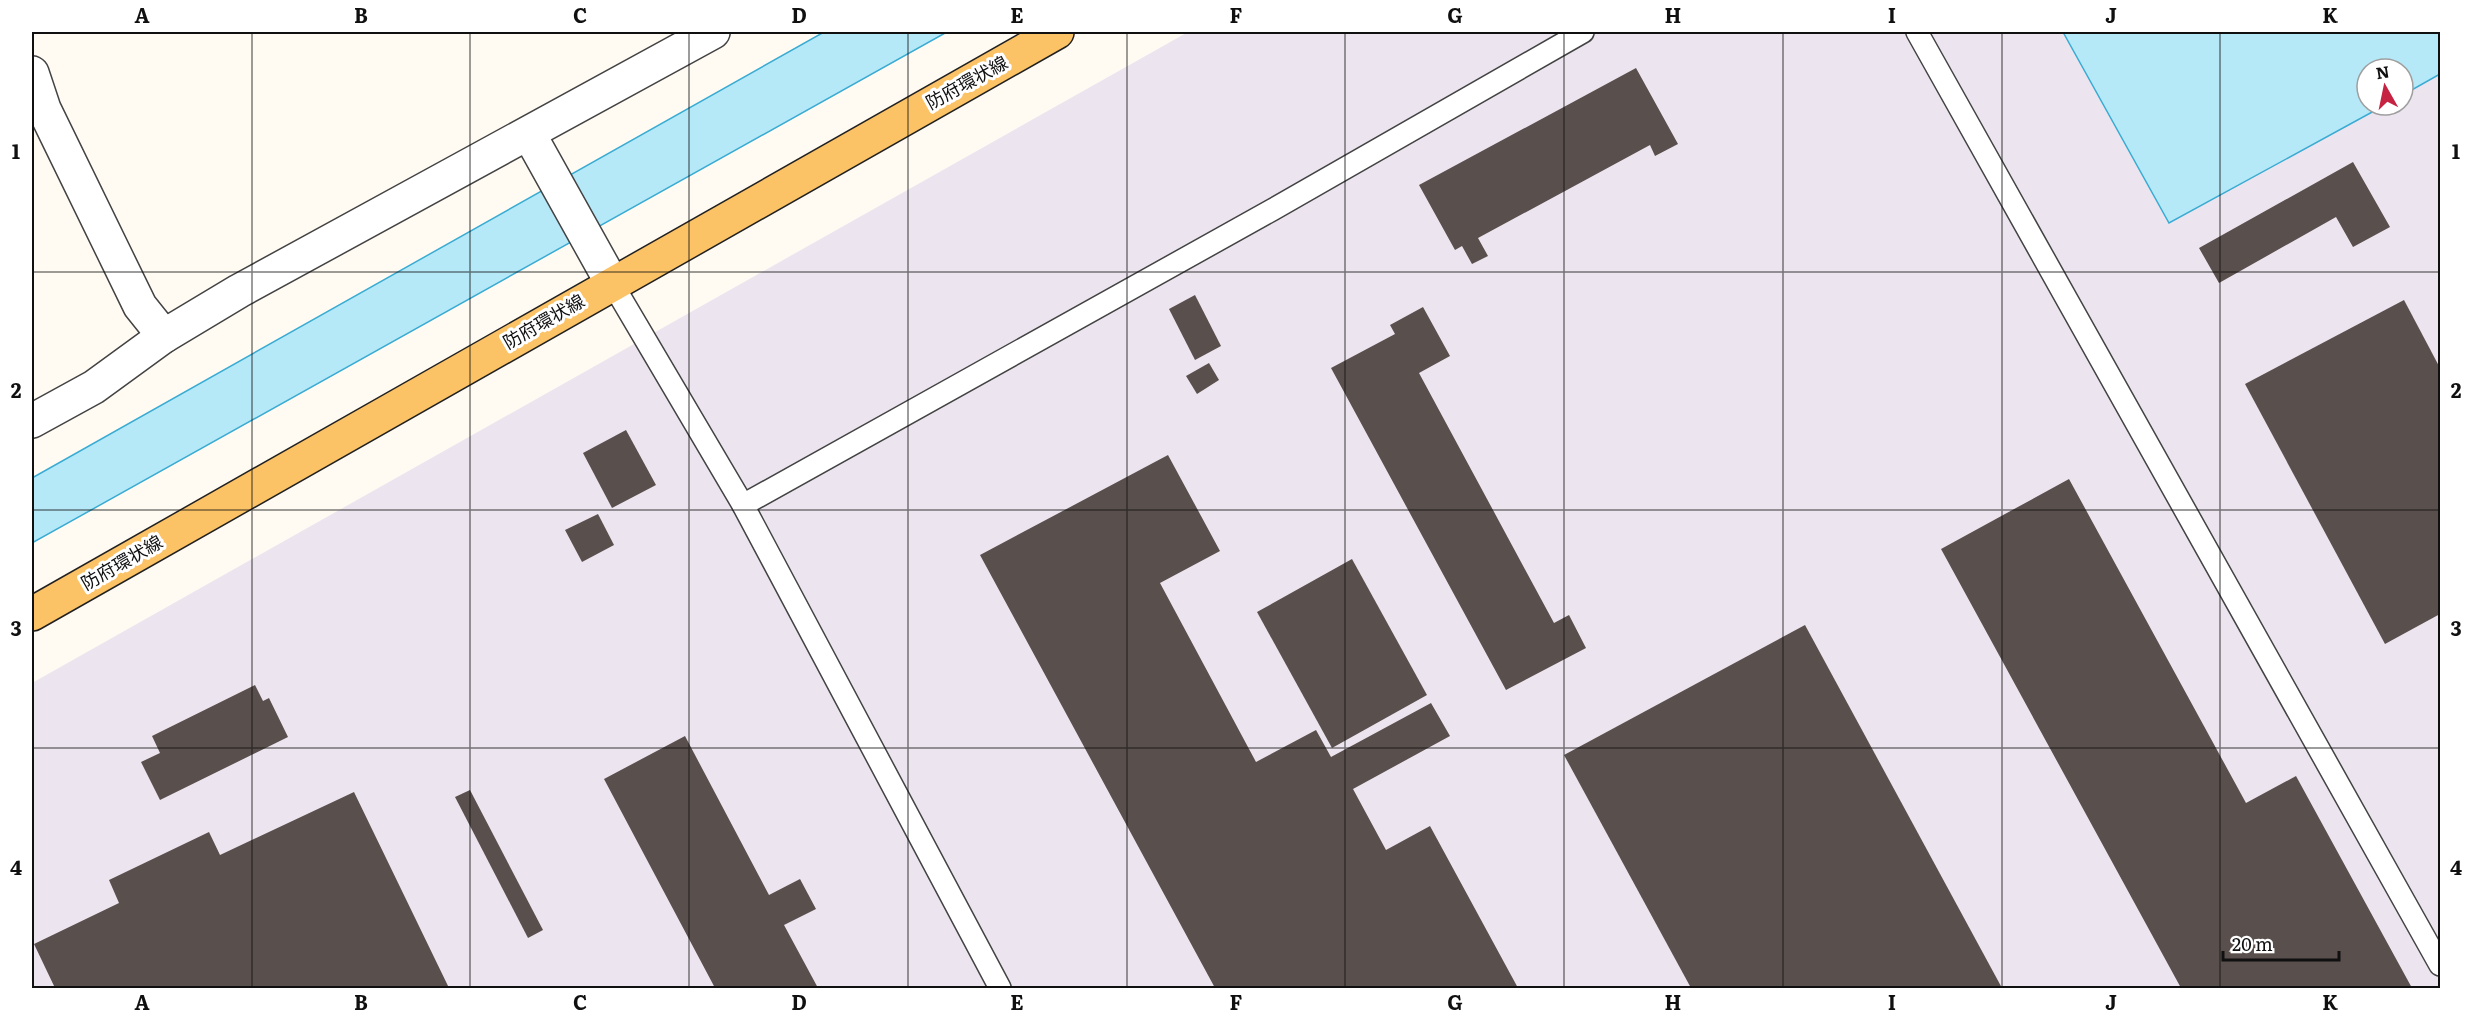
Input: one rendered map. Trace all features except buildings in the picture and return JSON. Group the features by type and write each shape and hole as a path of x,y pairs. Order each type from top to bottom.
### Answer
{"main road":[{"name":"防府環状線","path":"32,614 1057,32"}],"street":[{"path":"32,422 94,387 164,336 239,291 534,143 713,32"},
{"path":"32,73 38,110 140,306 164,336"},
{"path":"534,143 612,283"}],"lane":[{"path":"743,505 1272,210 1583,32"},
{"path":"1917,32 2440,965"},
{"path":"612,283 743,505 1000,988"}],"shaded area":[{"path":"1188,32 2440,32 2440,988 32,988 32,683"}],"water":[{"path":"824,32 947,32 32,543 32,478"},
{"path":"2063,32 2440,32 2440,74 2415,88 2415,57 2355,57 2355,117 2363,117 2169,223"}]}
